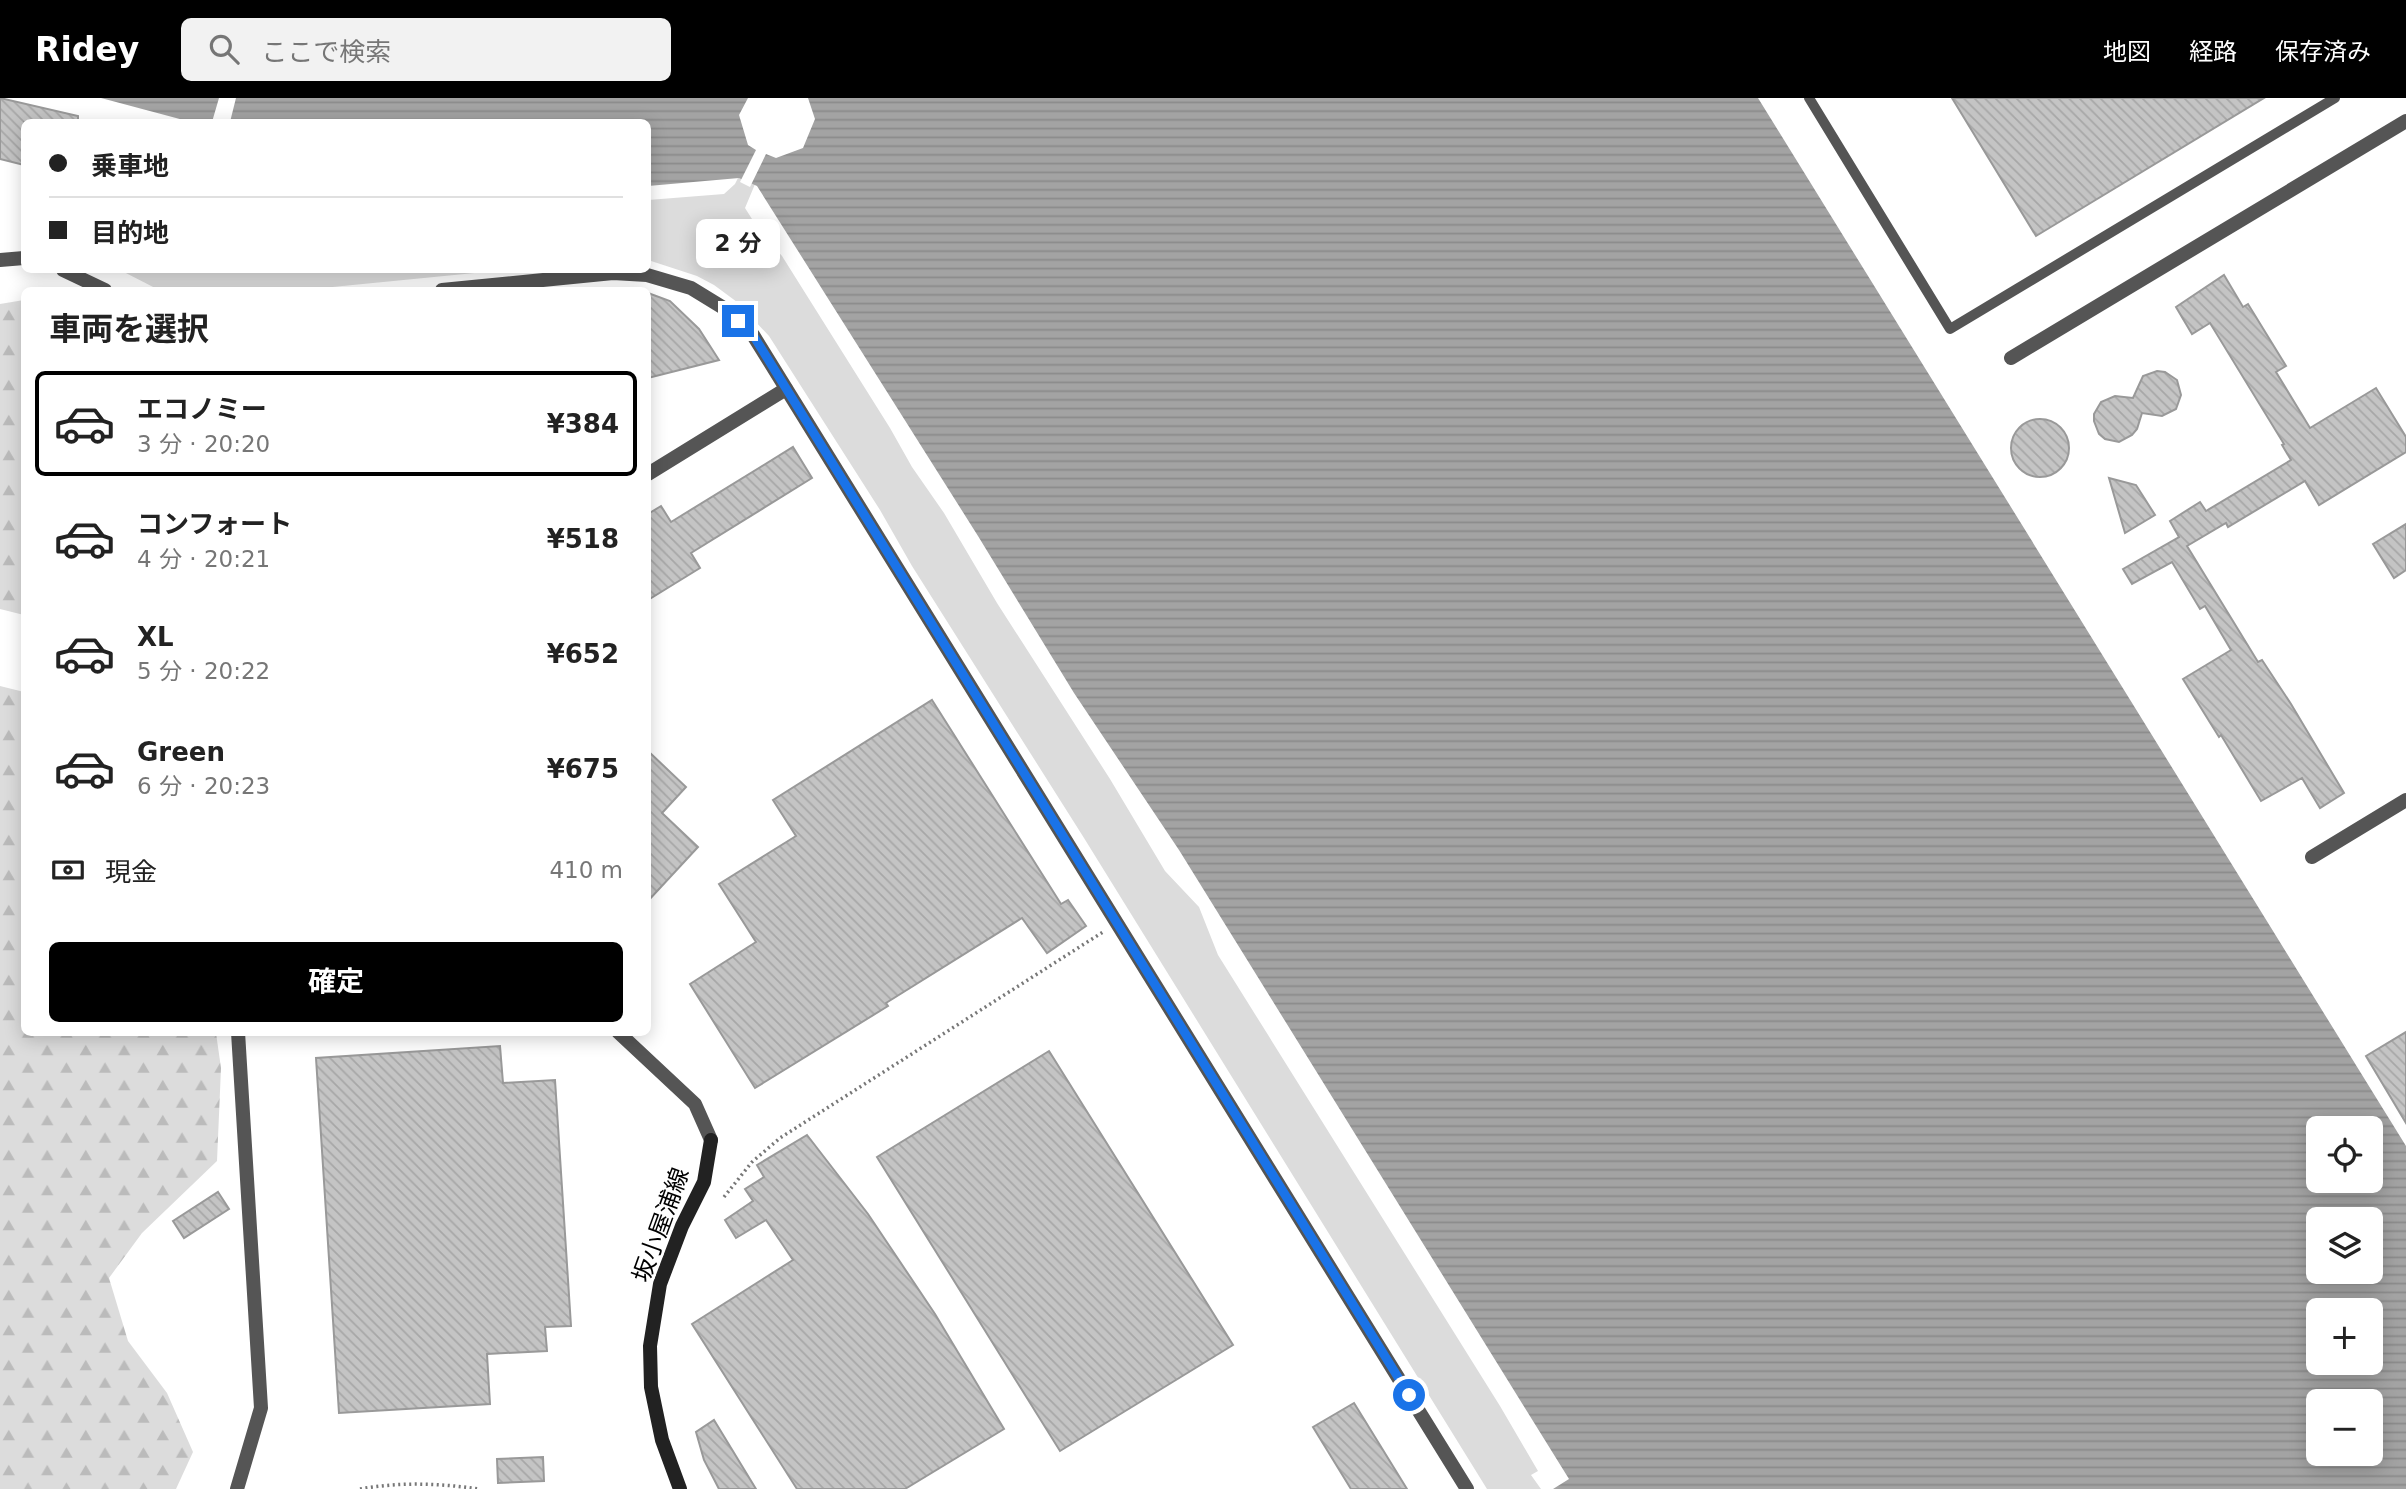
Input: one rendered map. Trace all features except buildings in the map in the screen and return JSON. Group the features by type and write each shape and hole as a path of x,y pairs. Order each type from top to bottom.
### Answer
{"main road":[{"name":"坂小屋浦線","path":"680,1489 662,1440 651,1387 650,1346 660,1284 681,1226 704,1182 711,1140"}],"street":[{"path":"2011,358 2406,121"},
{"path":"0,260 21,258"},
{"path":"69,273 99,287"},
{"path":"472,287 613,273 647,275 691,288 722,307 753,335 1467,1489"},
{"path":"651,472 786,389"},
{"path":"2312,857 2406,800"},
{"path":"237,1489 261,1408 238,1036"},
{"path":"622,1036 695,1104 711,1140"}],"lane":[{"path":"1809,98 1950,329 2335,98"}],"path":[{"path":"724,1197 751,1162 780,1138 1116,923"},
{"path":"360,1489 396,1484 452,1485 478,1489"}],"green space":[{"path":"752,150 766,158 745,208 759,230 782,256 1165,871 1199,907 1218,955 1500,1406 1538,1471 1531,1475 1541,1489 1487,1489 1084,838 912,566 880,510 769,336 737,302 714,285 697,276 651,261 651,200 724,194 735,184"},
{"path":"126,273 475,273 332,287 153,287"},
{"path":"21,300 21,614 0,609 0,304"},
{"path":"0,686 21,691 21,1036 216,1036 221,1068 217,1161 142,1233 109,1278 128,1341 167,1393 193,1452 176,1489 0,1489"}],"shaded area":[{"path":"101,98 219,98 213,119 180,119"},
{"path":"236,98 1758,98 2406,1146 2406,1489 1553,1489 1569,1479 1179,850 1074,693 757,186 739,178 651,186 651,119 231,119"}],"pier":[{"path":"748,98 808,98 815,119 803,148 776,158 766,154 750,187 740,182 756,150 748,145 739,115"}],"route":[{"path":"738,321 753,335 1409,1395"}]}
